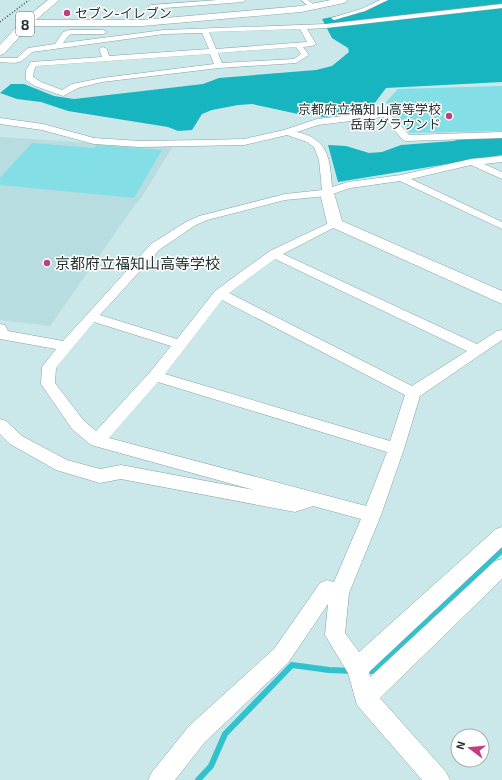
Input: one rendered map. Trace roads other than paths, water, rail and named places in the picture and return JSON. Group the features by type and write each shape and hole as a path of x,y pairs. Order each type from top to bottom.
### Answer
{"main road":[{"name":"8","path":"0,52 26,23 54,0"}],"street":[{"path":"146,0 158,21"},
{"path":"151,8 206,2 243,0"},
{"path":"304,0 313,6"},
{"path":"26,23 126,23 158,21 313,6 344,0"},
{"path":"0,60 18,60 23,58 28,51 31,50 100,40 138,46 174,43 214,51 241,39 275,38 294,28 363,10 385,0"},
{"path":"206,2 217,16"},
{"path":"294,28 375,22 502,6"},
{"path":"58,46 66,34 72,32 124,31 126,23"},
{"path":"298,45 305,55 296,61 219,66 102,68 73,64 34,64 30,70 29,78 43,86 63,93 75,83 102,68 138,46 174,43 205,31 241,39 275,38 298,45 312,44 303,28"},
{"path":"205,31 219,66"},
{"path":"100,40 102,68"},
{"path":"0,121 43,127 94,141 140,144 244,142 287,132 317,122 384,114 406,138 502,135"},
{"path":"287,132 301,134 310,138 318,145 323,154 328,193 335,223"},
{"path":"372,515 97,441 78,425 48,384 49,367 91,317 138,268 155,247 190,224 203,218 284,198 328,193 348,185 401,178 471,162 502,159"},
{"path":"471,162 502,176"},
{"path":"401,178 502,226"},
{"path":"97,441 155,376 220,294 242,276 274,254 335,223"},
{"path":"335,223 502,298"},
{"path":"274,254 477,350"},
{"path":"220,294 413,393"},
{"path":"91,317 179,344"},
{"path":"0,328 3,335 67,346"},
{"path":"438,780 365,697 357,668 335,636 339,593 372,515 396,449 413,393 502,334"},
{"path":"155,376 396,449"},
{"path":"0,425 16,440 62,465 100,476 121,472 296,505 312,499"},
{"path":"357,668 502,535"},
{"path":"365,697 502,567"},
{"path":"160,780 197,734 281,656 327,589 339,593"}],"waterway":[{"path":"364,671 372,671 502,550"},
{"path":"198,780 211,766 225,734 292,665 329,670 352,671"}],"railway":[{"path":"0,22 29,0"}],"place":[{"name":"セブン-イレブン","path":"67,13"},
{"name":"京都府立福知山高等学校 岳南グラウンド","path":"449,116"},
{"name":"京都府立福知山高等学校","path":"47,263"}]}
